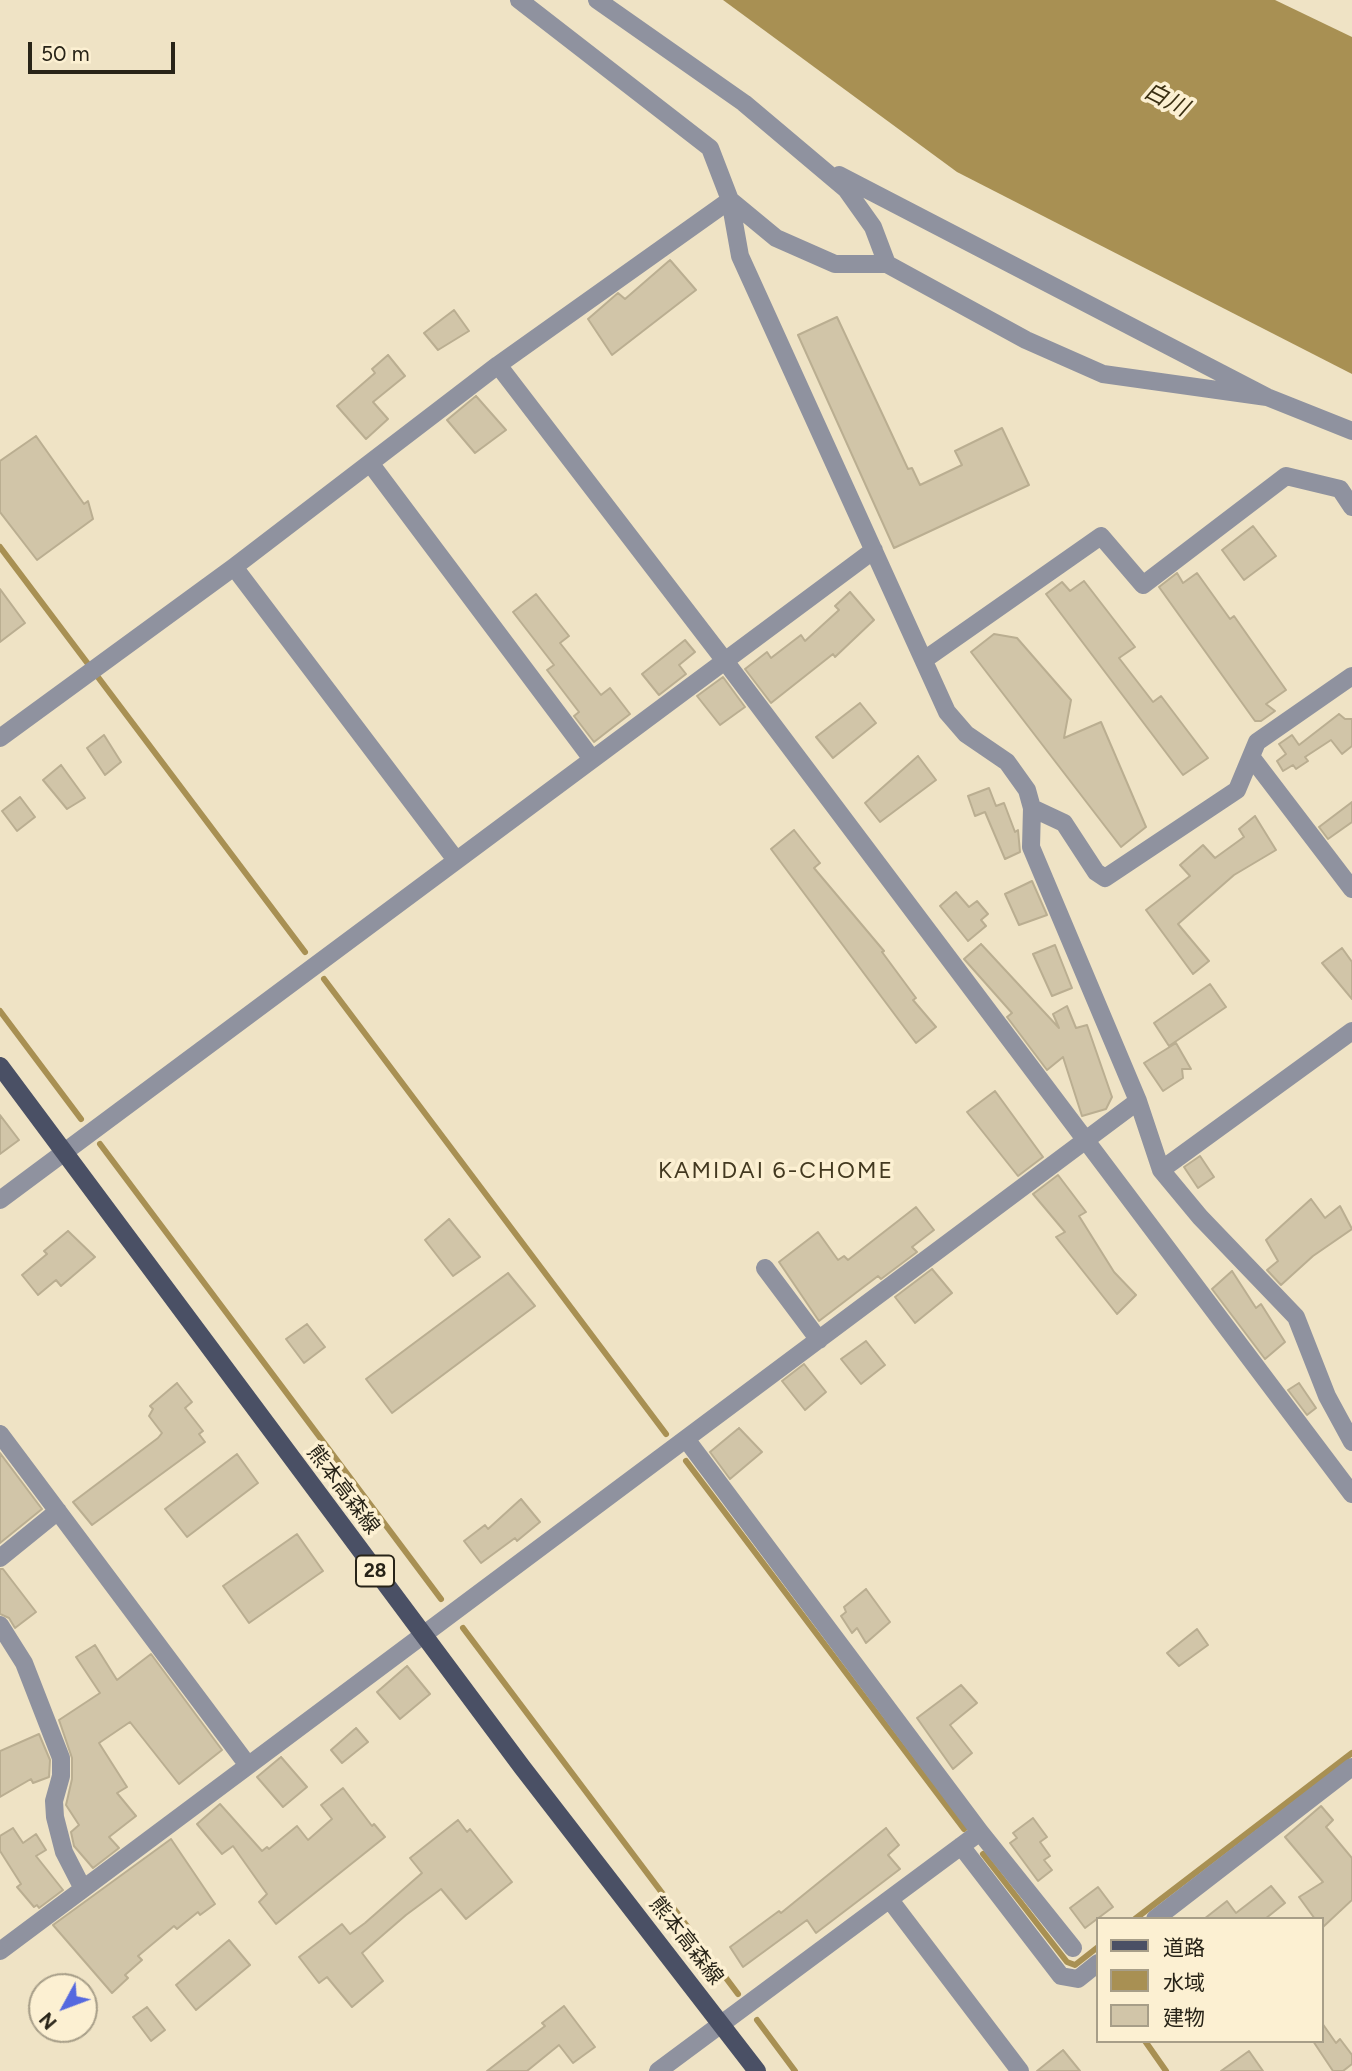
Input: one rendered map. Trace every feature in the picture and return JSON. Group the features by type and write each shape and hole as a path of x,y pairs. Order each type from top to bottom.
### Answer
{"main road":[{"name":"熊本高森線","path":"0,1066 423,1635 757,2071"}],"street":[{"path":"519,0 710,148 730,200 740,256 947,712 966,734 1007,762 1027,790 1032,808 1031,847 1138,1101 1161,1170 1200,1217 1296,1317 1327,1396 1352,1442"},
{"path":"597,0 744,103 846,190 873,227 887,264"},
{"path":"816,163 1267,397 1352,431"},
{"path":"730,200 776,238 835,264 887,264 1026,340 1103,374 1267,397"},
{"path":"0,738 234,567 498,366 730,200"},
{"path":"498,366 725,661 1352,1494"},
{"path":"370,463 592,759"},
{"path":"924,660 1101,537 1143,585 1286,476 1340,489 1352,507"},
{"path":"0,1200 874,550"},
{"path":"234,567 456,860"},
{"path":"1032,808 1064,823 1096,872 1105,878 1237,790 1257,742 1352,676"},
{"path":"1252,758 1352,889"},
{"path":"1161,1170 1352,1031"},
{"path":"0,1951 82,1887 1138,1101"},
{"path":"765,1268 819,1340"},
{"path":"0,1434 247,1764"},
{"path":"686,1439 980,1832 1073,1948"},
{"path":"0,1558 58,1511"},
{"path":"0,1625 7,1650 47,1716 61,1758 54,1809 64,1852 82,1887"},
{"path":"1158,1917 1352,1767"},
{"path":"658,2071 980,1832"},
{"path":"961,1846 1061,1976 1078,1979 1096,1965"},
{"path":"890,1900 1020,2071"}],"water":[{"name":"白川","path":"723,0 1275,0 1352,37 1352,374 957,172"}],"building":[{"path":"670,260 696,290 612,355 588,319 618,293 625,299"},
{"path":"454,310 469,331 438,350 424,333"},
{"path":"837,317 908,469 912,468 920,485 962,465 955,451 1002,428 1029,485 894,548 798,335"},
{"path":"388,355 405,376 373,402 388,419 366,439 337,406 375,373 372,369"},
{"path":"476,396 506,430 475,453 447,420"},
{"path":"36,436 84,504 88,501 93,519 37,560 0,512 0,461"},
{"path":"1253,526 1276,556 1244,580 1222,550"},
{"path":"1177,573 1183,583 1197,573 1230,619 1234,616 1286,690 1266,704 1275,711 1261,721 1255,721 1159,587"},
{"path":"1084,581 1135,647 1119,658 1153,702 1161,696 1208,758 1183,775 1046,594 1062,582 1070,591"},
{"path":"0,589 25,623 0,642"},
{"path":"850,592 874,620 835,657 833,654 771,703 745,669 767,652 771,658 801,635 805,641 839,610 835,606"},
{"path":"536,594 569,636 560,643 601,695 610,688 630,714 594,742 574,716 579,712 547,670 554,665 513,612"},
{"path":"994,634 1017,638 1071,700 1064,738 1101,722 1146,827 1121,847 971,652"},
{"path":"685,640 695,652 679,665 686,674 659,695 642,674"},
{"path":"723,677 745,707 720,725 697,696"},
{"path":"860,703 876,723 833,758 816,737"},
{"path":"1339,714 1345,719 1352,719 1352,746 1342,754 1331,740 1305,757 1308,761 1296,769 1293,765 1283,771 1277,761 1286,754 1279,744 1292,735 1299,745"},
{"path":"104,735 121,762 105,775 87,748"},
{"path":"918,756 936,780 880,822 865,803"},
{"path":"61,765 85,798 67,809 43,780"},
{"path":"989,788 996,806 1004,803 1015,832 1018,830 1020,852 1005,859 985,812 975,816 968,796"},
{"path":"20,797 35,817 17,831 2,811"},
{"path":"1352,802 1352,822 1328,839 1319,827"},
{"path":"1255,816 1276,850 1234,875 1178,924 1209,961 1193,974 1146,910 1190,876 1180,865 1203,845 1215,858 1244,837 1239,829"},
{"path":"794,830 820,863 814,868 884,951 882,952 916,998 913,1000 936,1027 916,1043 771,849"},
{"path":"1032,881 1047,915 1019,925 1005,894"},
{"path":"956,892 969,907 977,901 988,914 981,920 986,926 968,941 940,906"},
{"path":"981,944 1059,1028 1053,1014 1067,1006 1076,1028 1087,1025 1112,1097 1106,1109 1082,1116 1063,1057 1047,1070 1007,1017 1012,1013 964,959"},
{"path":"1055,945 1072,988 1052,996 1033,954"},
{"path":"1342,948 1352,962 1352,999 1322,963"},
{"path":"1210,984 1226,1007 1169,1046 1154,1023"},
{"path":"1176,1043 1191,1069 1182,1069 1183,1078 1163,1091 1144,1063"},
{"path":"995,1091 1043,1157 1018,1176 967,1112"},
{"path":"0,1115 19,1140 0,1154"},
{"path":"1200,1156 1214,1177 1198,1188 1184,1167"},
{"path":"1058,1175 1086,1212 1079,1216 1114,1272 1136,1295 1117,1314 1056,1237 1065,1232 1033,1194"},
{"path":"1311,1199 1325,1218 1340,1206 1352,1229 1313,1256 1281,1285 1267,1270 1278,1261 1266,1240"},
{"path":"916,1207 934,1230 912,1247 917,1252 881,1279 878,1276 819,1321 779,1262 818,1232 838,1260 844,1256 848,1260"},
{"path":"449,1219 480,1257 453,1276 425,1240"},
{"path":"68,1231 95,1257 61,1286 56,1280 38,1295 22,1275 47,1254 44,1251"},
{"path":"932,1269 952,1293 915,1323 895,1297"},
{"path":"1232,1271 1256,1308 1261,1304 1285,1342 1265,1359 1212,1289"},
{"path":"508,1273 535,1306 392,1413 366,1379"},
{"path":"307,1324 325,1347 304,1363 286,1339"},
{"path":"866,1341 885,1365 861,1384 841,1359"},
{"path":"804,1364 826,1392 805,1410 782,1381"},
{"path":"177,1383 192,1402 185,1408 203,1431 199,1434 205,1442 92,1525 73,1502 158,1438 162,1433 149,1416 153,1409 150,1406"},
{"path":"1299,1383 1316,1408 1307,1415 1288,1390"},
{"path":"739,1428 762,1452 730,1479 710,1452"},
{"path":"0,1453 42,1509 0,1543"},
{"path":"237,1454 258,1483 187,1537 165,1509"},
{"path":"521,1499 540,1522 517,1541 515,1538 481,1563 464,1541 485,1525 488,1529"},
{"path":"297,1534 323,1571 249,1623 223,1586"},
{"path":"0,1569 3,1569 36,1612 15,1628 9,1618 0,1614"},
{"path":"866,1589 890,1622 866,1643 857,1628 852,1633 841,1616 846,1612 844,1607"},
{"path":"1197,1629 1208,1645 1179,1666 1167,1653"},
{"path":"95,1645 117,1680 151,1654 222,1750 179,1784 130,1722 99,1743 127,1787 117,1793 136,1816 109,1837 119,1848 93,1868 74,1846 71,1832 79,1825 66,1805 72,1779 72,1758 59,1720 100,1693 76,1657"},
{"path":"407,1666 430,1694 400,1719 377,1692"},
{"path":"961,1685 977,1703 950,1725 972,1753 953,1769 917,1718"},
{"path":"356,1728 368,1742 342,1763 331,1750"},
{"path":"39,1734 50,1760 49,1777 33,1783 31,1779 0,1797 0,1751"},
{"path":"281,1757 307,1787 283,1807 257,1777"},
{"path":"343,1788 372,1826 374,1824 385,1837 276,1924 259,1902 267,1894 233,1846 222,1854 197,1824 220,1804 262,1851 267,1847 269,1849 297,1826 308,1840 332,1819 321,1805"},
{"path":"1321,1806 1333,1820 1326,1827 1352,1858 1352,1900 1324,1926 1324,1917 1314,1917 1299,1897 1323,1882 1285,1837"},
{"path":"1033,1818 1047,1837 1040,1842 1050,1856 1044,1860 1052,1870 1038,1881 1010,1843 1017,1838 1013,1833"},
{"path":"458,1820 467,1832 470,1829 512,1882 466,1919 441,1889 406,1915 362,1953 383,1981 352,2007 327,1977 319,1983 299,1957 342,1924 350,1934 365,1923 422,1873 410,1858"},
{"path":"13,1828 23,1843 36,1834 46,1850 36,1856 63,1890 39,1908 37,1905 34,1907 17,1887 21,1884 0,1851 0,1836"},
{"path":"886,1828 899,1845 888,1855 900,1869 816,1933 807,1920 743,1967 730,1947 779,1911 781,1913"},
{"path":"171,1839 215,1904 200,1915 198,1912 177,1929 174,1926 138,1956 142,1960 125,1975 128,1978 112,1993 98,1977 98,1973 95,1973 53,1925"},
{"path":"1271,1886 1285,1903 1268,1917 1207,1917 1227,1901 1236,1913"},
{"path":"1098,1887 1113,1907 1096,1917 1085,1928 1070,1908"},
{"path":"229,1940 250,1965 196,2010 176,1985"},
{"path":"564,2006 595,2047 573,2063 559,2045 527,2071 487,2071 545,2026 542,2023"},
{"path":"147,2007 165,2030 151,2041 133,2017"},
{"path":"1324,2026 1336,2043 1340,2039 1352,2055 1352,2064 1343,2071 1333,2071 1314,2043 1324,2043"},
{"path":"1063,2050 1080,2071 1037,2071"},
{"path":"1249,2051 1263,2071 1221,2071"}],"waterway":[{"path":"0,547 305,952"},
{"path":"324,979 666,1434"},
{"path":"0,1011 81,1119"},
{"path":"100,1144 441,1599"},
{"path":"686,1461 964,1829"},
{"path":"463,1628 738,1994"},
{"path":"1138,1917 1352,1753"},
{"path":"983,1854 1067,1962 1075,1965 1096,1949"},
{"path":"757,2020 795,2071"},
{"path":"1146,2043 1166,2071"}],"district":[{"name":"KAMIDAI 6-CHOME","path":"776,1171"}]}
